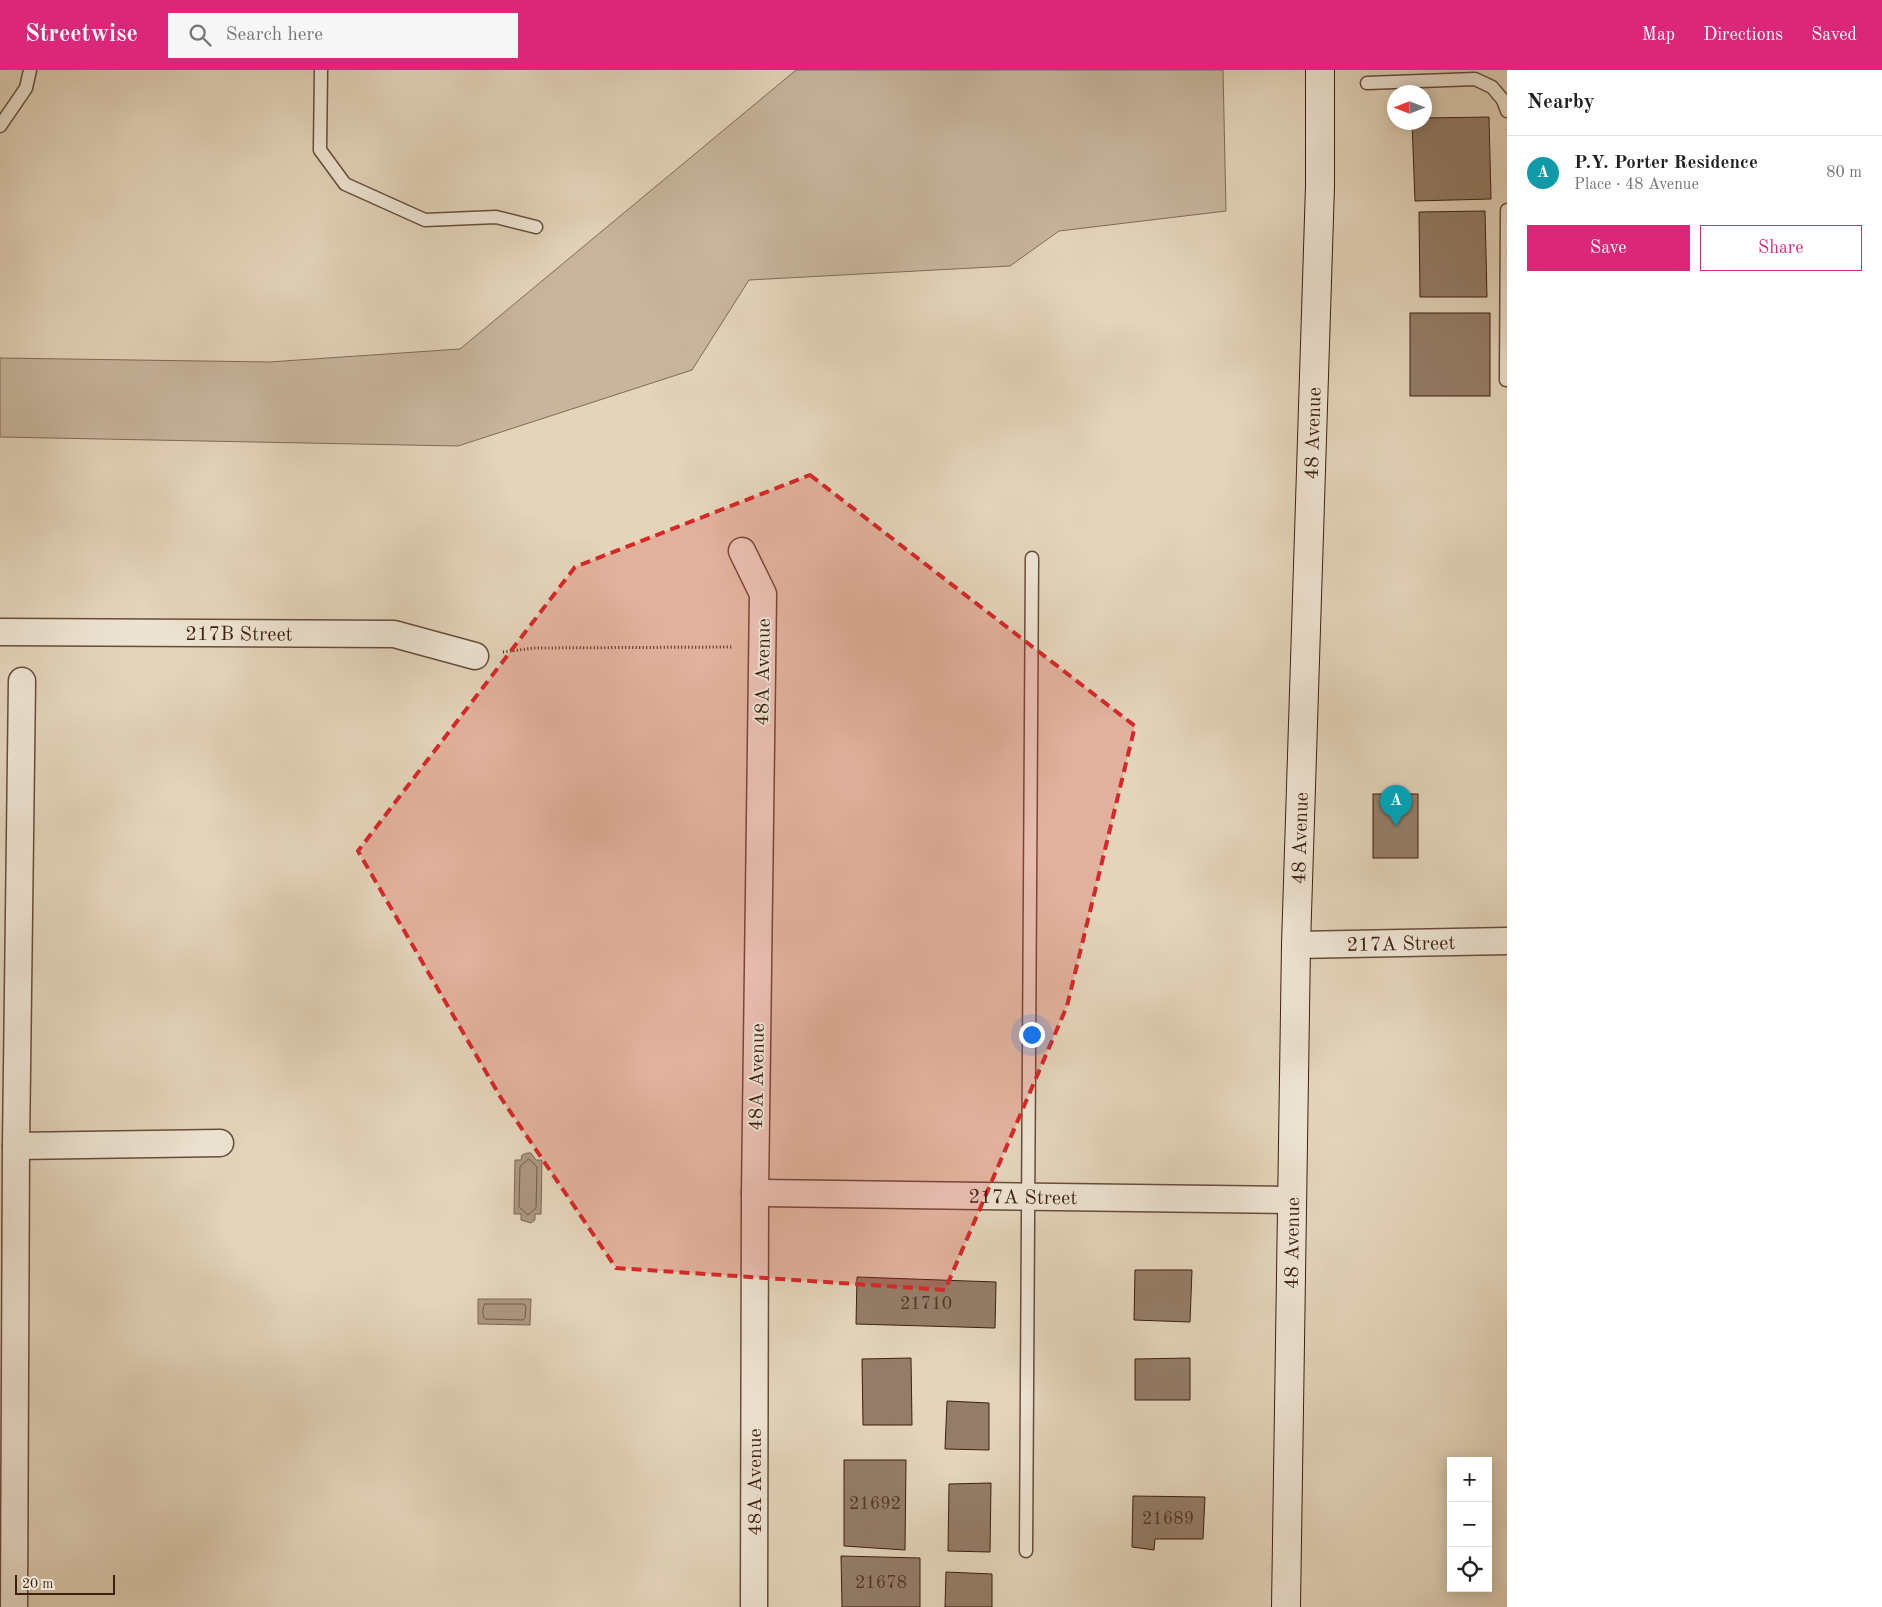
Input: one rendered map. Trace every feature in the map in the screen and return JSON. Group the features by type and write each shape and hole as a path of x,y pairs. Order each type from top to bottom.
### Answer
{"main road":[{"name":"48 Avenue","path":"1286,1607 1296,945 1320,186 1320,70"}],"street":[{"name":"48A Avenue","path":"742,551 763,594 755,1193 754,1607"},
{"name":"217B Street","path":"0,632 394,634 475,656"},
{"path":"14,1607 16,1146 22,680"},
{"name":"217A Street","path":"1296,945 1507,941"},
{"path":"16,1146 220,1143"},
{"name":"217A Street","path":"755,1193 1291,1200"}],"lane":[{"path":"0,126 26,88 30,70"},
{"path":"321,70 320,150 345,184 425,220 496,216 536,228"},
{"path":"1367,83 1475,79 1492,87 1503,100 1507,110"},
{"path":"1506,380 1507,210"},
{"path":"1026,1551 1032,558"}],"path":[{"path":"475,656 534,648 730,647 762,649"}],"highlighted area":[{"path":"810,475 1135,726 1067,1006 945,1290 616,1268 501,1098 358,851 575,567"}],"shaded area":[{"path":"796,70 1223,70 1226,211 1059,231 1010,266 749,280 692,370 458,446 0,437 0,358 269,362 460,349"}],"water":[{"path":"531,1153 536,1160 542,1160 541,1214 535,1214 535,1220 531,1223 521,1220 521,1214 514,1214 515,1160 521,1160 522,1155"},
{"path":"478,1299 531,1299 530,1325 478,1324"}],"building":[{"path":"1489,117 1491,199 1415,201 1412,130 1432,130 1432,118"},
{"path":"1485,211 1487,297 1420,297 1419,212"},
{"path":"1410,313 1490,313 1490,396 1410,396"},
{"path":"1373,794 1418,794 1418,858 1373,858"},
{"path":"1135,1270 1192,1270 1190,1322 1134,1320"},
{"path":"857,1277 996,1282 995,1328 856,1324"},
{"path":"911,1358 912,1425 863,1425 862,1359"},
{"path":"1190,1358 1190,1400 1135,1400 1135,1359"},
{"path":"947,1401 989,1403 989,1450 945,1449"},
{"path":"844,1460 906,1460 905,1550 844,1546"},
{"path":"991,1483 990,1552 948,1551 949,1484"},
{"path":"1133,1496 1205,1497 1203,1539 1155,1539 1154,1550 1132,1547"},
{"path":"841,1556 920,1558 920,1607 842,1607"},
{"path":"946,1572 992,1574 992,1607 945,1607"}],"place":[{"name":"P.Y. Porter Residence","path":"1396,826"}]}
